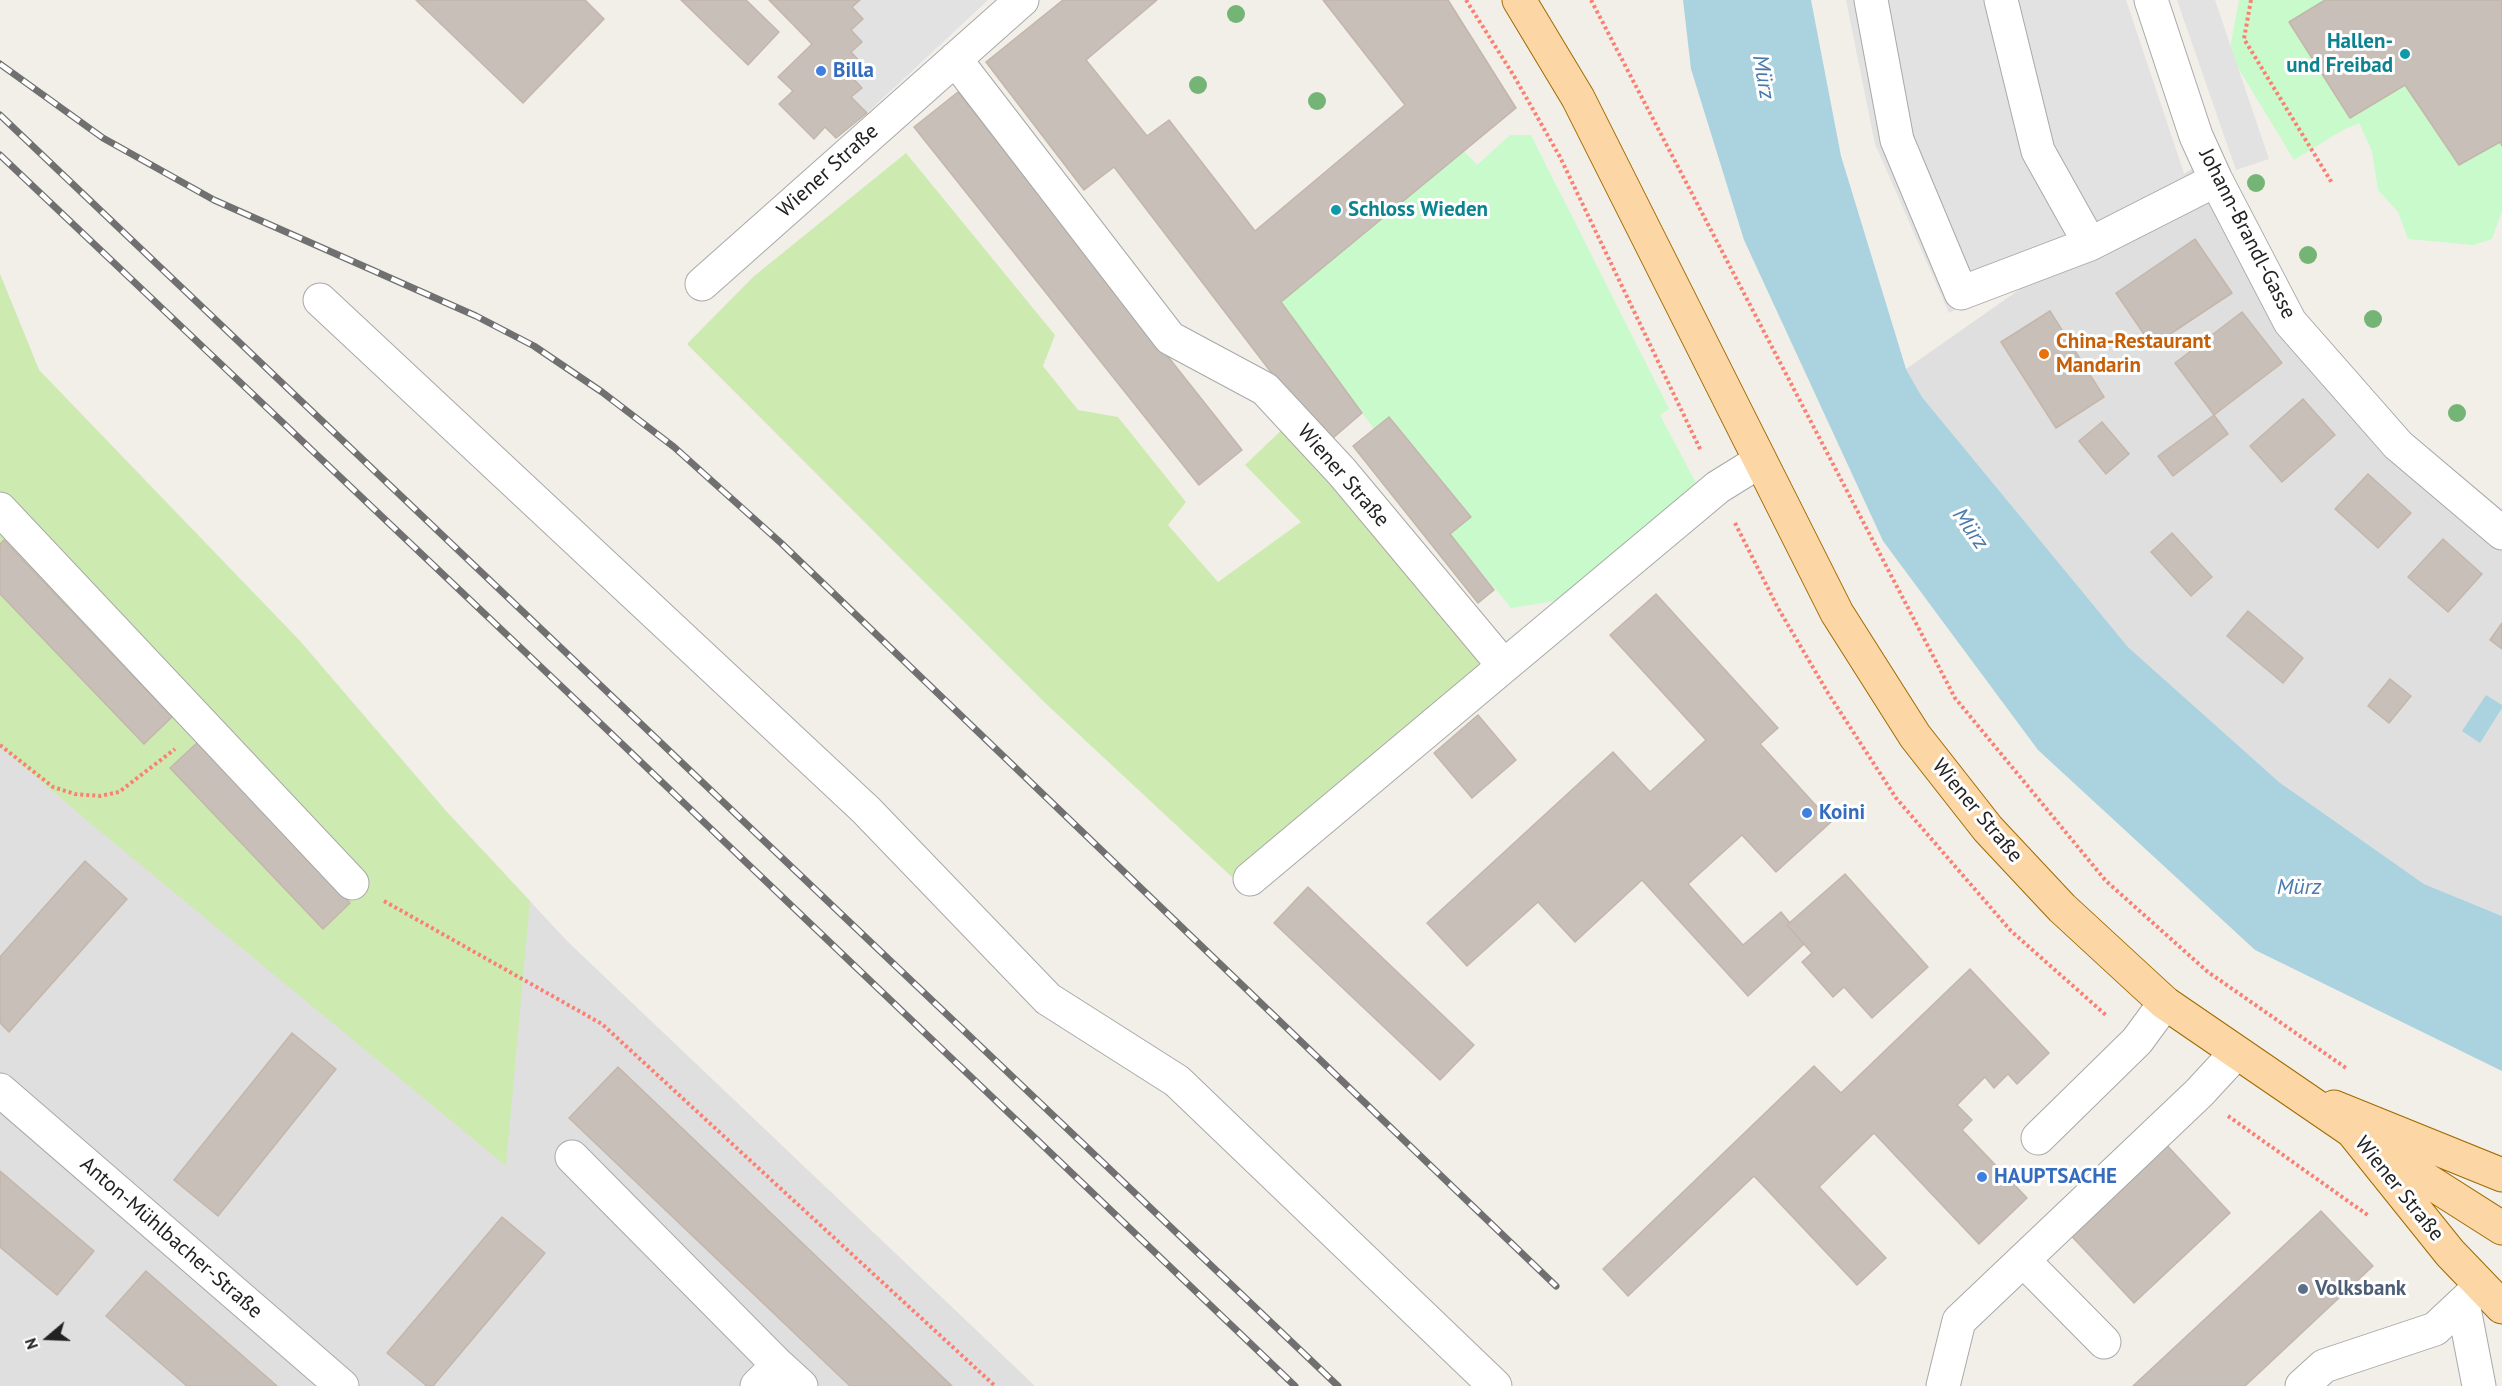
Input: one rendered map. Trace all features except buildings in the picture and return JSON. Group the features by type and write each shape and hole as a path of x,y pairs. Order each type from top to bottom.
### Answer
{"main road":[{"name":"Wiener Straße","path":"1519,0 1578,98 1838,613 1915,736 1988,829 2062,908 2165,1003 2283,1086 2352,1131 2450,1253 2482,1298"},
{"name":"Wiener Straße","path":"2283,1086 2502,1175"},
{"path":"2352,1131 2502,1228"}],"street":[{"name":"Wiener Straße","path":"702,284 1022,0"},
{"path":"1871,0 1897,140 1961,293 2090,244 2216,180"},
{"path":"2001,0 2038,151 2090,244"},
{"name":"Johann-Brandl-Gasse","path":"2151,0 2196,136 2216,180 2290,322 2398,445 2502,533"},
{"name":"Wiener Straße","path":"955,59 1170,338 1265,389 1342,472 1504,666"},
{"path":"320,300 866,810 1048,999 1177,1080 1496,1386"},
{"path":"1250,879 1718,487 1760,461"},
{"path":"0,509 352,883"},
{"path":"2038,1138 2137,1041 2165,1003"},
{"path":"1943,1386 1959,1321 2199,1093 2236,1053"},
{"name":"Anton-Mühlbacher-Straße","path":"0,1090 342,1386"},
{"path":"572,1157 779,1379"},
{"path":"2024,1260 2104,1342"},
{"path":"2302,1386 2324,1366 2435,1329 2482,1298"},
{"path":"2479,1386 2482,1298"}],"path":[{"path":"1591,0 1668,152 1954,698 2106,881 2208,972 2348,1070"},
{"path":"2251,0 2244,39 2332,183"},
{"path":"0,745 53,787 75,794 100,796 119,792 139,779 174,750 201,723"},
{"path":"352,883 602,1024 995,1386"}],"shaded area":[{"path":"860,0 988,0 867,113 851,97 861,88 852,77 864,66 851,52 862,42 851,30 863,19 852,7"},
{"path":"1846,0 2126,0 2191,194 1949,313 1875,144"},
{"path":"2177,0 2215,0 2269,159 2236,170"},
{"path":"2207,158 2281,286 2421,445 2502,511 2502,916 2424,884 2279,782 2128,647 1922,397 1906,369"},
{"path":"0,274 39,370 300,641 446,811 567,941 1035,1386 0,1386"}],"green space":[{"path":"2239,0 2502,0 2502,211 2492,239 2473,245 2408,239 2398,212 2378,190 2372,151 2359,123 2343,130 2294,160 2229,53"},
{"path":"1510,135 1531,135 1669,409 1660,415 1697,485 1568,599 1511,608 1450,534 1471,516 1390,417 1374,429 1281,302 1464,151 1477,165"},
{"path":"906,153 1055,335 1043,366 1078,410 1118,417 1186,502 1168,525 1218,582 1301,522 1245,465 1293,419 1504,666 1250,879 1234,879 1044,702 687,344 753,277"},
{"path":"0,274 39,370 300,641 446,811 530,901 506,1166 0,746"}],"water":[{"name":"Mürz","path":"1683,0 1811,0 1841,156 1906,369 1922,397 2128,647 2279,782 2424,884 2502,916 2502,1071 2255,950 2038,750 1883,541 1744,240 1691,69"},
{"path":"2486,695 2502,705 2502,708 2480,743 2462,731"}],"railway":[{"path":"0,64 103,138 214,200 476,316 534,346 602,392 674,447 781,543 1556,1286"},
{"path":"0,115 1338,1386"},
{"path":"0,155 1295,1386"}],"place":[{"name":"Hallen- und Freibad","path":"2405,54"},
{"name":"Billa","path":"821,71"},
{"name":"Schloss Wieden","path":"1336,210"},
{"name":"China-Restaurant Mandarin","path":"2044,354"},
{"name":"Koini","path":"1807,813"},
{"name":"HAUPTSACHE","path":"1982,1177"},
{"name":"Volksbank","path":"2303,1289"}]}
